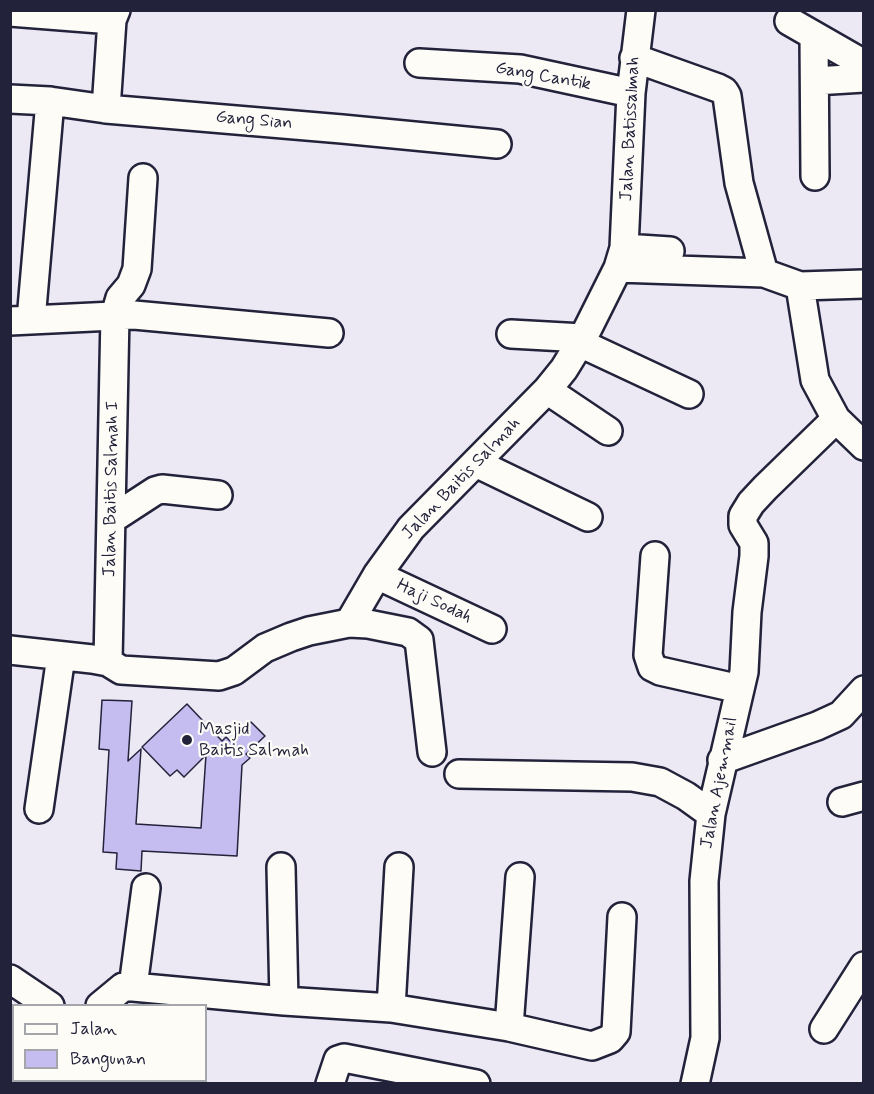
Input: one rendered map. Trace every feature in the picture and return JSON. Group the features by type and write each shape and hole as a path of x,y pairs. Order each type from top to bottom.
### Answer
{"street":[{"name":"Jalan Batissalmah","path":"621,258 631,93 641,10"},
{"path":"10,12 114,15 106,110"},
{"path":"789,21 864,64"},
{"path":"814,36 815,176"},
{"path":"634,58 724,91 727,96 739,183 764,273"},
{"name":"Gang Cantik","path":"419,63 520,69 631,93"},
{"path":"815,81 864,78"},
{"name":"Gang Sian","path":"10,99 50,101 106,110 497,144"},
{"path":"50,101 21,320 115,315 329,333"},
{"path":"115,315 120,298 131,285 137,268 143,178"},
{"path":"621,258 670,251"},
{"path":"621,258 764,273 800,286 864,284"},
{"name":"Jalan Baitis Salmah","path":"349,623 377,575 411,528 547,390 564,369 582,341 621,258"},
{"path":"800,286 815,380 836,418 864,447"},
{"name":"Jalan Baitis Salmah I","path":"108,663 115,315"},
{"path":"511,334 582,341 689,394"},
{"path":"547,390 608,431"},
{"name":"Jalan Ajemmail","path":"695,1083 705,1038 704,881 711,814 744,672 747,612 754,556 754,543 743,525 743,516 765,488 836,418"},
{"path":"476,463 588,518"},
{"path":"111,519 155,491 162,489 218,495"},
{"path":"655,556 648,655 652,667 660,671 740,689"},
{"name":"Haji Sodah","path":"377,575 492,629"},
{"path":"10,650 92,659 108,663 121,670 219,676 234,671 265,648 309,631 349,623 368,624 408,632 419,640 432,752"},
{"path":"39,809 61,656"},
{"path":"722,760 841,715 864,690"},
{"path":"459,774 632,777 660,782 686,796 711,814"},
{"path":"281,867 284,1001"},
{"path":"391,1008 399,867"},
{"path":"509,1027 520,877"},
{"path":"133,987 146,888"},
{"path":"101,1004 123,987 133,987 391,1008 509,1027 592,1046 610,1039 616,1032 622,916"},
{"path":"824,1029 864,966"},
{"path":"10,979 48,1004"},
{"path":"330,1083 338,1060 344,1058 476,1083"}],"building":[{"path":"102,700 132,701 128,761 141,749 136,824 201,828 206,755 184,777 177,770 170,776 142,747 187,704 222,741 226,737 230,741 251,722 265,736 246,754 250,758 242,765 237,856 142,851 141,871 116,869 117,853 103,852 109,750 99,749"}],"place":[{"name":"Masjid Baitis Salmah","path":"187,740"}]}
